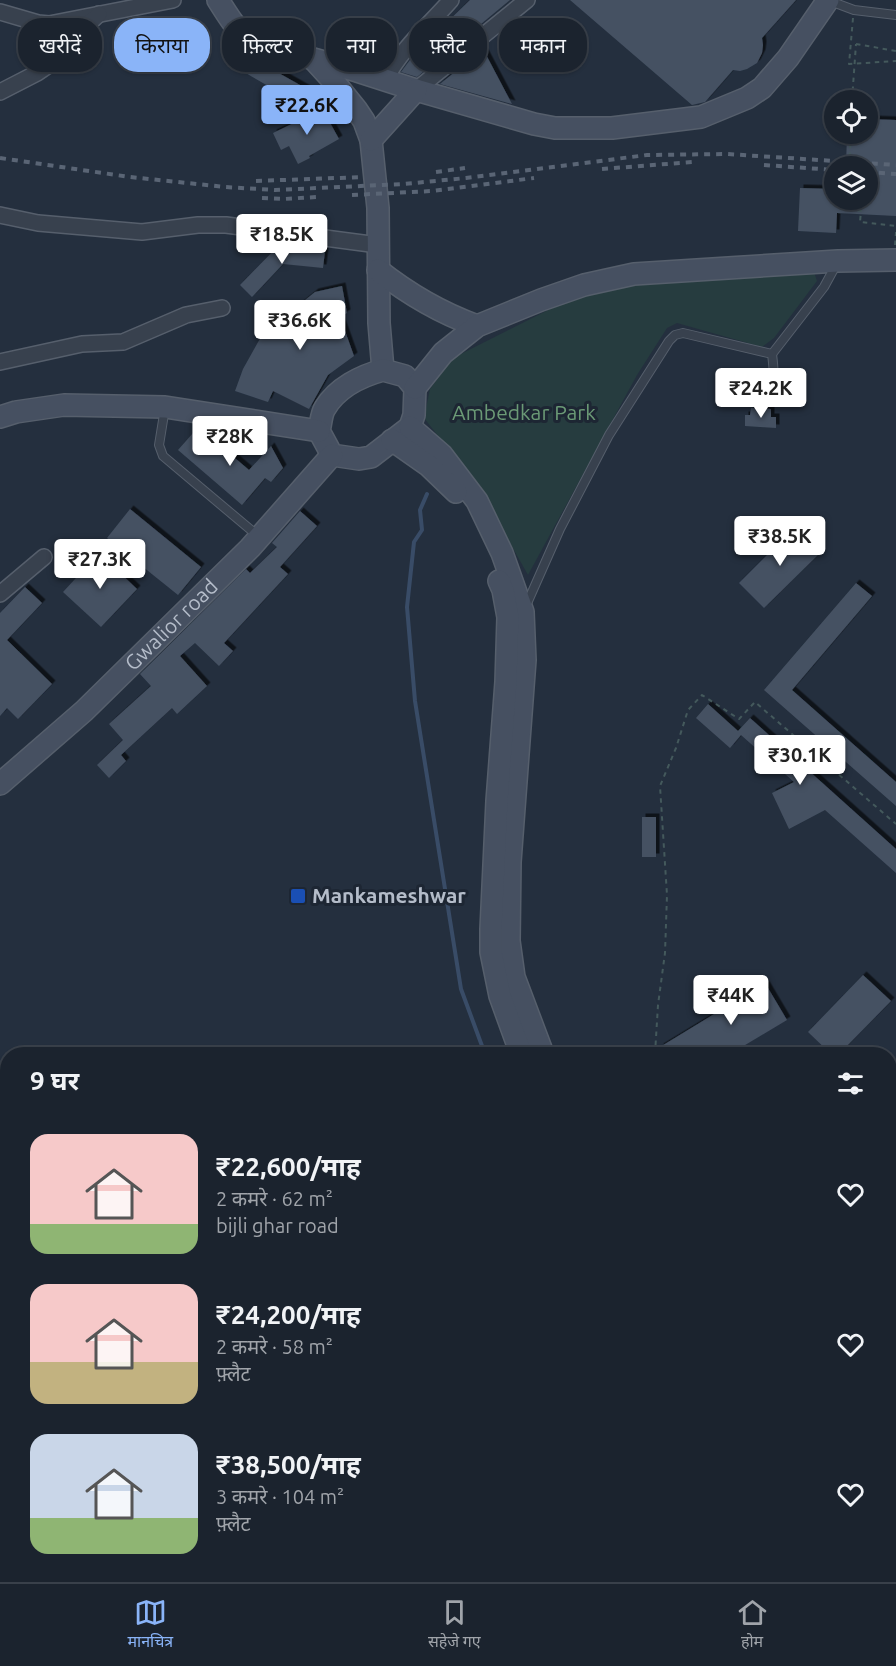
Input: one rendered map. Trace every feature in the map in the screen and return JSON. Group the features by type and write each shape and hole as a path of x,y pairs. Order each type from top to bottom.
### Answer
{"main road":[{"path":"218,0 230,18"},
{"path":"314,60 534,124 555,128 612,128 701,117 747,98 762,88 788,58 828,0"},
{"path":"314,61 356,109 371,140 378,208 378,270 383,370"},
{"path":"371,140 416,90"},
{"path":"415,388 405,376 383,370 362,376 339,393 324,409 319,431 332,455 359,459 371,456 410,427 414,415 415,388 443,353 477,326 584,285 633,274 838,261 896,260"},
{"path":"378,270 409,292 453,317 477,326"},
{"path":"0,417 16,412 64,405 165,407 319,431"},
{"path":"410,427 442,455 477,501 502,553 523,612 525,660 510,861 509,941 502,962 500,996 518,1047"},
{"path":"392,440 444,478 458,495 474,521 503,590 508,617 506,682 497,801 491,952 514,977 540,1047"},
{"name":"Gwalior road","path":"0,784 84,711 259,537 332,455"}],"street":[{"path":"0,12 49,24 172,0"},
{"path":"385,80 394,65 450,0"},
{"path":"416,90 528,0"},
{"path":"0,92 37,73 65,54 68,43 99,14"},
{"path":"0,215 38,223 142,232 198,225 219,225 378,245"},
{"path":"0,362 82,344 123,342 186,315 222,308"},
{"path":"0,594 44,557"}],"lane":[{"path":"828,0 854,10 896,15"},
{"path":"766,400 772,392 774,382 772,354 824,287 838,261"},
{"path":"523,612 560,529 609,435 671,338 683,333 772,354"},
{"path":"165,407 159,445 163,456 259,537"}],"path":[{"path":"854,10 849,64 896,61"},
{"path":"853,90 856,44 896,51"},
{"path":"854,210 861,211 860,222 896,226"},
{"path":"656,1047 658,1005 666,953 666,895 660,786 676,748 688,710 702,695 739,719 755,702 896,824"}],"green space":[{"name":"Ambedkar Park","path":"814,272 817,281 774,338 762,347 677,323 667,328 637,375 528,575 479,488 424,418 430,389 453,358 568,300 612,284"}],"building":[{"path":"470,0 510,0 487,19 451,18"},
{"path":"570,0 796,0 762,38 762,53 757,63 747,69 733,70 705,102 692,105"},
{"path":"487,57 512,104 440,84 455,72 487,72"},
{"path":"409,61 409,72 423,72 417,77 401,72"},
{"path":"244,72 277,72 316,94 308,109"},
{"path":"323,110 339,139 298,164 289,146 281,150 273,133"},
{"path":"878,119 896,120 896,216 837,213 836,233 798,231 800,188 824,189 824,210 878,210 878,156 846,156 847,144 878,144"},
{"path":"278,246 325,251 323,268 283,264 252,297 240,285"},
{"path":"342,286 347,313 340,317 354,356 328,375 309,409 273,391 268,402 235,391 243,369 262,335 315,292"},
{"path":"751,408 771,409 771,417 776,417 776,428 745,426 745,415 750,415"},
{"path":"193,433 203,442 208,435 249,470 271,446 283,468 271,482 265,478 242,505 178,450"},
{"path":"130,509 201,567 178,595 107,538"},
{"path":"300,511 317,526 280,567 288,574 224,643 233,651 219,666 195,643 180,656 207,686 177,714 172,708 121,755 126,761 109,778 97,765 123,740 109,724 151,686 140,674 246,569 250,573 277,547 272,543"},
{"path":"796,526 821,552 764,608 739,583"},
{"path":"99,553 137,589 101,627 63,592"},
{"path":"856,583 872,596 792,690 896,782 896,806 764,690"},
{"path":"25,587 42,603 7,640 52,684 18,719 7,708 0,716 0,613"},
{"path":"708,704 738,731 750,718 896,849 896,873 825,810 789,829 772,793 794,782 741,735 730,748 696,718"},
{"path":"642,817 656,817 656,857 642,857"},
{"path":"863,975 891,1001 846,1047 824,1047 808,1032"},
{"path":"765,983 787,1020 742,1047 660,1047"}],"waterway":[{"path":"427,494 420,510 422,530 414,542 407,607 415,701 461,989 482,1047"}],"railway":[{"path":"0,158 130,177 275,190 404,184 647,155 727,154 896,165"},
{"path":"602,169 692,162"},
{"path":"764,165 824,169"},
{"path":"436,172 465,168"},
{"path":"878,173 896,174"},
{"path":"256,181 364,177"},
{"path":"352,195 432,191 534,178"},
{"path":"262,198 316,197"}],"place":[{"name":"Mankameshwar","path":"298,896"}]}
